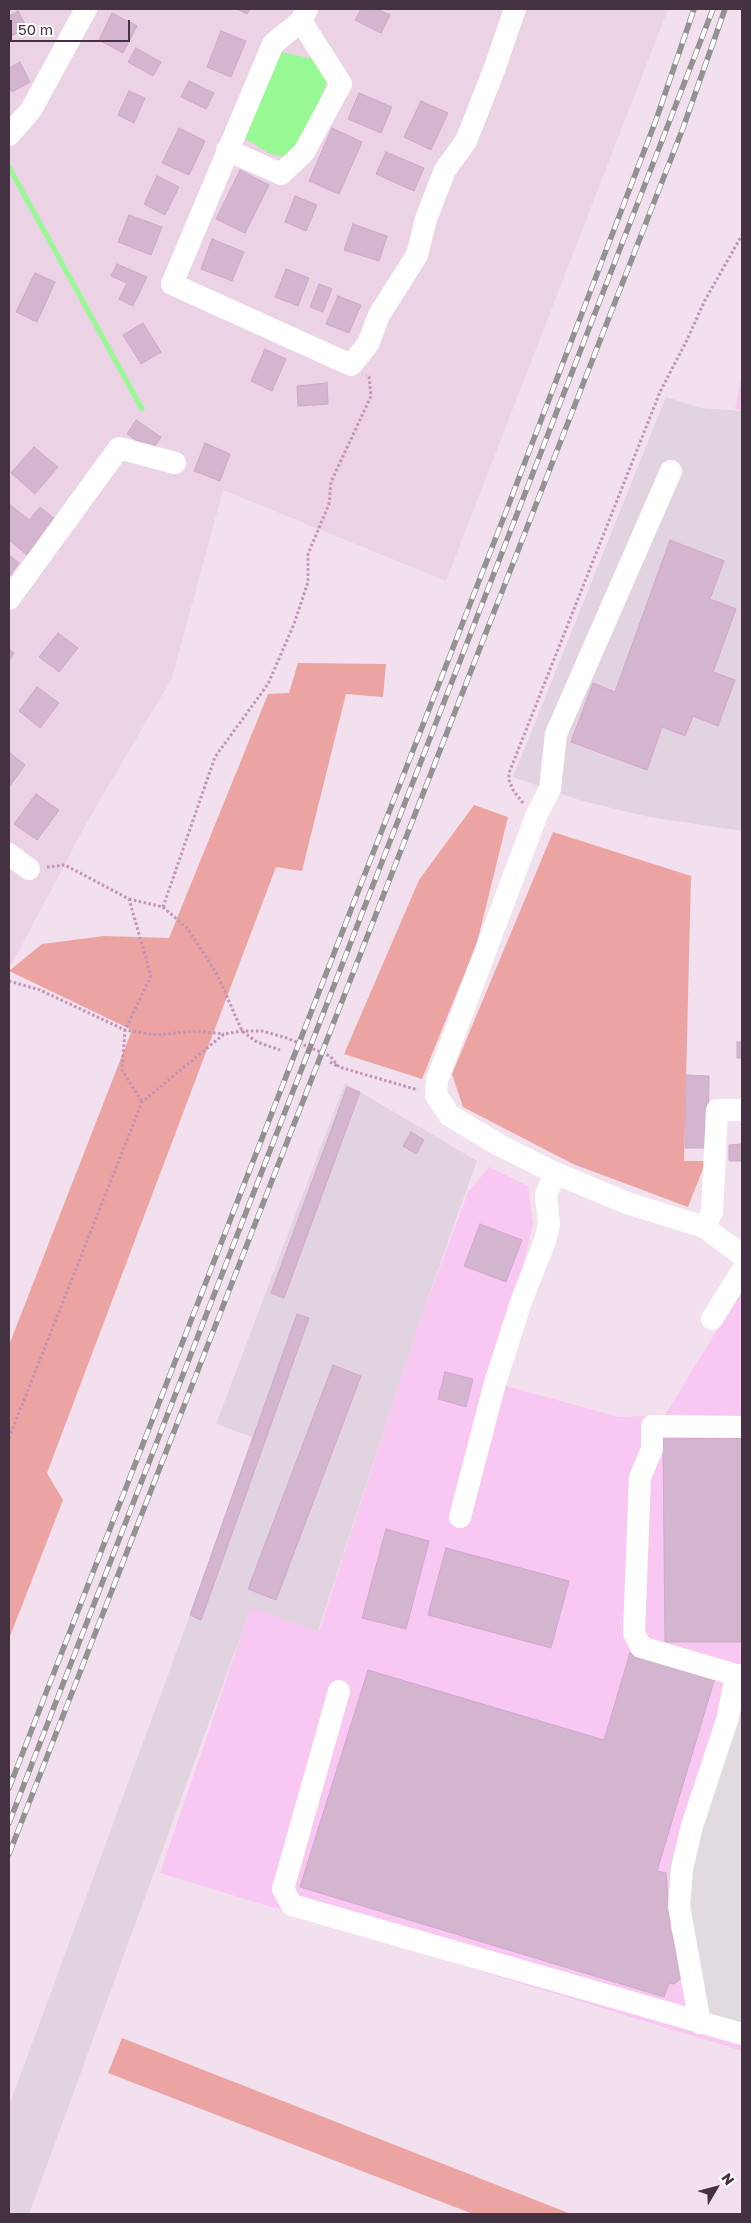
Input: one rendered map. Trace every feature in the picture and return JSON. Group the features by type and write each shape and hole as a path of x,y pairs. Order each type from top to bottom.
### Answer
{"street":[{"path":"9,135 31,110 86,9"},
{"path":"227,150 281,174 304,152 340,84 304,15 272,44 227,150 172,284 351,365 368,344 379,315 417,255 426,219 446,170 466,141 494,70 515,9"},
{"path":"9,599 119,448 174,463"},
{"path":"670,471 556,734 550,789 536,819 437,1080 436,1095 449,1115 499,1144 555,1173 627,1203 704,1228 742,1255"},
{"path":"9,854 29,869"},
{"path":"704,1228 712,1212 717,1110 742,1110"},
{"path":"460,1517 495,1383 522,1299 545,1241 549,1224 546,1195 555,1173"},
{"path":"712,1319 742,1270"},
{"path":"700,2023 679,1906 682,1869 692,1826 728,1717 739,1675 641,1647 634,1633 640,1478 652,1449 652,1426 742,1427"},
{"path":"340,1691 283,1889 292,1905 742,2034"}],"path":[{"path":"536,819 513,790 508,773 660,392 704,302 742,236"},
{"path":"163,907 215,757 268,684 294,624 308,582 308,554 329,504 331,482 371,396 368,377 351,365"},
{"path":"29,869 65,865 129,899 163,907 188,929 218,974 242,1031 257,1042 280,1050"},
{"path":"129,899 151,976 125,1030 122,1070 142,1102"},
{"path":"9,981 40,990 125,1030 156,1035 196,1030 224,1034 242,1031 262,1031 287,1038 330,1056 339,1067"},
{"path":"9,1438 142,1102 224,1034"},
{"path":"330,1062 339,1067 436,1095"}],"shaded area":[{"path":"9,9 668,9 446,581 223,490 172,678 87,822 12,964 9,963"},
{"path":"281,52 313,59 327,82 300,148 288,157 270,154 244,138"},
{"path":"742,373 742,411 735,409"},
{"path":"666,397 701,408 742,411 742,831 649,817 582,801 513,777"},
{"path":"298,663 386,664 383,697 346,694 302,871 276,867 47,1473 63,1500 9,1639 9,1345 132,1030 9,971 42,944 104,936 169,938 268,694 289,693"},
{"path":"474,805 508,817 477,943 422,1079 344,1054 419,880"},
{"path":"553,832 691,876 684,1161 706,1161 688,1207 573,1164 463,1107 452,1074"},
{"path":"345,1083 477,1161 420,1320 318,1631 251,1608 29,2214 9,2214 9,2106 190,1615 252,1437 216,1424"},
{"path":"489,1167 528,1186 533,1224 495,1383 619,1417 665,1415 742,1289 742,2051 160,1873 251,1607 319,1631 420,1320 468,1192"},
{"path":"733,1664 742,1665 742,2042 695,2025 673,1928 668,1871"},
{"path":"122,2038 571,2214 473,2214 108,2073"}],"building":[{"path":"237,9 250,9 247,14"},
{"path":"361,9 377,9 390,15 381,33 355,20"},
{"path":"18,11 27,28 9,37 9,16"},
{"path":"112,13 137,26 123,53 99,40"},
{"path":"221,31 246,41 231,77 207,67"},
{"path":"136,48 161,62 153,76 128,62"},
{"path":"20,62 30,82 12,92 9,86 9,68"},
{"path":"189,81 214,93 206,109 181,97"},
{"path":"129,91 145,98 134,123 118,115"},
{"path":"359,93 392,107 381,133 348,119"},
{"path":"421,101 448,113 431,150 404,137"},
{"path":"179,128 205,141 189,175 162,163"},
{"path":"332,128 362,142 339,194 309,181"},
{"path":"386,152 424,168 414,191 376,174"},
{"path":"240,170 269,185 245,233 216,219"},
{"path":"157,176 179,187 165,215 144,204"},
{"path":"295,196 317,205 306,231 285,222"},
{"path":"129,215 162,227 151,255 118,242"},
{"path":"353,224 387,236 379,261 344,250"},
{"path":"212,239 244,252 232,281 201,269"},
{"path":"117,264 147,277 133,306 119,299 127,283 111,276"},
{"path":"286,269 309,278 298,306 275,297"},
{"path":"35,273 55,282 37,322 16,312"},
{"path":"319,284 332,289 323,312 310,307"},
{"path":"338,296 361,305 349,333 326,324"},
{"path":"143,323 161,352 141,364 123,335"},
{"path":"265,349 286,359 272,391 251,381"},
{"path":"327,383 328,404 298,406 297,386"},
{"path":"136,420 161,437 152,451 127,434"},
{"path":"205,443 230,454 220,481 194,471"},
{"path":"34,447 58,467 35,494 11,473"},
{"path":"9,504 29,520 40,507 55,519 27,555 9,540"},
{"path":"670,540 724,561 710,599 736,609 713,672 735,680 718,726 693,716 685,736 662,727 647,770 571,742 593,683 615,692"},
{"path":"9,555 19,563 9,577"},
{"path":"58,633 78,648 59,672 39,657"},
{"path":"9,649 14,653 9,661"},
{"path":"37,687 59,703 40,728 19,711"},
{"path":"9,752 25,765 9,787"},
{"path":"36,794 59,810 37,840 14,824"},
{"path":"737,1042 742,1042 742,1058 737,1058"},
{"path":"686,1075 709,1076 708,1148 685,1148"},
{"path":"347,1087 360,1092 284,1298 271,1293"},
{"path":"411,1132 424,1140 416,1154 403,1146"},
{"path":"742,1144 742,1161 729,1161 729,1145"},
{"path":"480,1224 522,1240 506,1282 464,1266"},
{"path":"297,1314 309,1318 201,1620 190,1615"},
{"path":"333,1365 361,1376 276,1600 248,1589"},
{"path":"445,1372 473,1379 466,1407 438,1399"},
{"path":"742,1438 742,1642 665,1642 663,1439"},
{"path":"386,1529 429,1541 406,1629 362,1618"},
{"path":"446,1548 569,1581 551,1648 428,1615"},
{"path":"630,1653 715,1678 657,1871 666,1873 670,1928 683,1977 674,1984 669,1983 664,1997 300,1887 368,1670 604,1740"}],"waterway":[{"path":"9,167 142,409"}],"railway":[{"path":"9,1788 507,509 656,120 694,9"},
{"path":"9,1823 713,9"},
{"path":"9,1854 683,128 725,9"}]}
